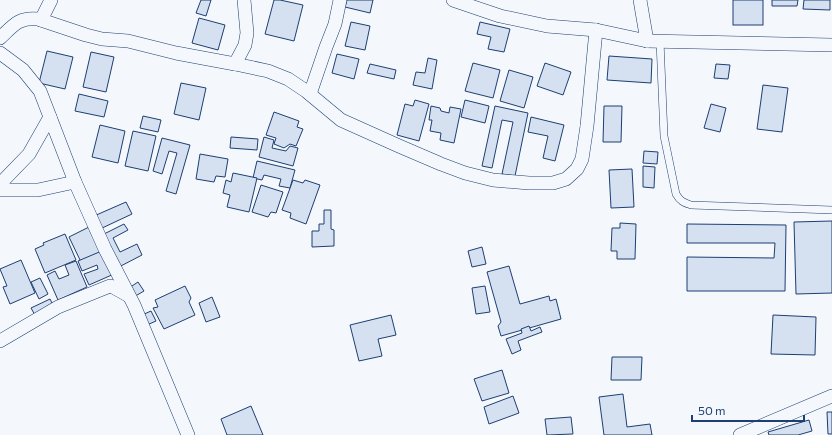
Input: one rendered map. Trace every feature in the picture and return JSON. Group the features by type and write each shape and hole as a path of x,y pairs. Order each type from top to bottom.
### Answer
{"street":[{"path":"42,20 51,0"},
{"path":"235,64 245,45 247,33 244,0"},
{"path":"310,94 335,24 340,0"},
{"path":"453,0 500,16 547,26 596,30 647,41 832,45"},
{"path":"640,0 647,41"},
{"path":"0,38 16,23 23,19 32,18 102,39 128,41 176,54 268,71 288,79 310,94 341,120 447,166 493,180 553,183 566,179 577,169 582,159 596,30"},
{"path":"0,53 23,70 40,92 75,182 105,249 134,305 188,435"},
{"path":"0,184 29,154 50,117"},
{"path":"0,190 38,190 75,182"},
{"path":"0,341 58,307 110,286 129,296"},
{"path":"740,435 832,396"}],"lane":[{"path":"660,41 664,136 676,194 679,199 691,205 832,210"}],"building":[{"path":"201,0 211,0 206,16 196,13"},
{"path":"274,0 303,5 294,41 265,34"},
{"path":"347,0 373,0 370,13 345,7"},
{"path":"733,0 763,0 763,25 733,25"},
{"path":"772,0 798,0 797,6 772,6"},
{"path":"804,0 830,0 830,10 803,9"},
{"path":"199,18 225,25 218,50 192,43"},
{"path":"351,22 370,26 365,50 345,46"},
{"path":"480,22 510,29 504,52 488,49 491,37 477,34"},
{"path":"47,51 73,57 65,89 39,83"},
{"path":"91,52 114,57 106,92 83,87"},
{"path":"337,54 359,59 354,79 332,73"},
{"path":"609,56 652,59 651,83 607,80"},
{"path":"428,58 437,60 432,89 413,85 416,72 425,73"},
{"path":"473,63 500,70 493,98 465,91"},
{"path":"545,63 571,72 563,95 537,86"},
{"path":"370,64 396,70 394,79 367,73"},
{"path":"716,64 730,65 728,79 714,78"},
{"path":"509,70 533,77 524,108 500,101"},
{"path":"181,83 206,88 199,120 174,114"},
{"path":"763,85 788,88 782,132 757,129"},
{"path":"79,94 108,101 104,117 75,111"},
{"path":"415,100 429,104 419,141 397,135 405,104 413,106"},
{"path":"465,100 489,106 485,123 461,117"},
{"path":"711,104 726,108 720,132 704,128"},
{"path":"431,106 440,108 441,111 449,113 450,107 461,109 454,143 440,140 441,133 430,131 432,120 429,120"},
{"path":"495,106 528,113 515,176 502,174 513,122 502,120 492,168 482,166"},
{"path":"604,106 622,106 621,142 603,142"},
{"path":"274,112 299,121 297,127 303,129 296,146 290,144 284,148 274,144 276,138 266,135"},
{"path":"143,116 161,120 158,132 140,128"},
{"path":"531,117 564,125 555,161 543,158 548,136 528,132"},
{"path":"100,125 125,131 118,163 92,157"},
{"path":"133,131 156,136 148,171 125,166"},
{"path":"231,137 258,139 257,150 230,148"},
{"path":"264,137 274,140 272,148 286,151 290,146 298,148 293,166 259,157"},
{"path":"162,138 190,145 176,194 166,191 177,153 169,151 162,174 153,171"},
{"path":"644,151 658,152 657,164 643,163"},
{"path":"200,154 228,159 225,177 216,176 214,182 196,179"},
{"path":"257,161 295,170 290,188 279,186 281,179 264,175 262,180 253,178"},
{"path":"643,166 655,167 654,188 643,187"},
{"path":"632,169 634,207 611,208 609,170"},
{"path":"233,173 257,178 249,212 227,207 230,195 223,193 226,180 231,182"},
{"path":"293,180 303,183 305,180 320,185 306,224 290,218 291,213 282,210"},
{"path":"261,185 283,192 276,213 271,212 268,217 252,212"},
{"path":"126,202 132,214 100,229 94,216"},
{"path":"324,210 331,210 331,229 334,230 334,246 312,247 312,231 319,231 319,224 324,224"},
{"path":"832,221 832,293 796,294 794,222"},
{"path":"620,223 636,224 635,259 617,259 617,251 611,251 612,228 620,228"},
{"path":"124,224 128,230 113,238 120,252 137,244 142,255 117,268 100,236"},
{"path":"687,224 786,225 785,291 687,291 687,257 774,258 775,243 687,243"},
{"path":"91,226 103,251 81,262 69,237"},
{"path":"65,234 76,260 45,273 35,249 44,245 43,243"},
{"path":"482,247 486,264 472,267 468,251"},
{"path":"104,250 114,274 89,285 84,274 98,269 97,265 82,271 78,261"},
{"path":"21,260 35,293 10,304 3,287 7,286 0,269"},
{"path":"76,261 87,287 58,300 47,275 55,271 59,279 69,275 65,265"},
{"path":"509,266 520,304 549,296 550,301 556,299 561,319 501,336 498,326 501,322 487,272"},
{"path":"40,278 48,294 39,299 31,282"},
{"path":"138,282 144,291 132,298 126,290"},
{"path":"185,286 191,298 189,302 195,315 164,329 153,308 158,307 155,300"},
{"path":"485,286 490,312 476,314 472,288"},
{"path":"212,297 220,317 206,322 199,303"},
{"path":"50,299 54,307 36,317 31,308"},
{"path":"151,311 156,321 147,325 142,315"},
{"path":"391,315 396,335 378,339 382,356 359,361 350,325"},
{"path":"773,315 816,317 815,355 771,354"},
{"path":"529,326 531,331 540,327 542,332 518,341 521,350 512,354 506,339 522,333 521,329"},
{"path":"612,357 642,357 641,380 611,380"},
{"path":"502,370 509,393 482,401 474,379"},
{"path":"623,394 627,427 650,424 652,435 604,435 599,397"},
{"path":"513,396 519,413 489,424 484,407"},
{"path":"251,406 263,435 227,435 221,419"},
{"path":"827,412 832,412 832,434 828,434"},
{"path":"571,417 573,434 547,435 545,419"},
{"path":"809,420 812,431 798,435 769,435 768,432"}]}
